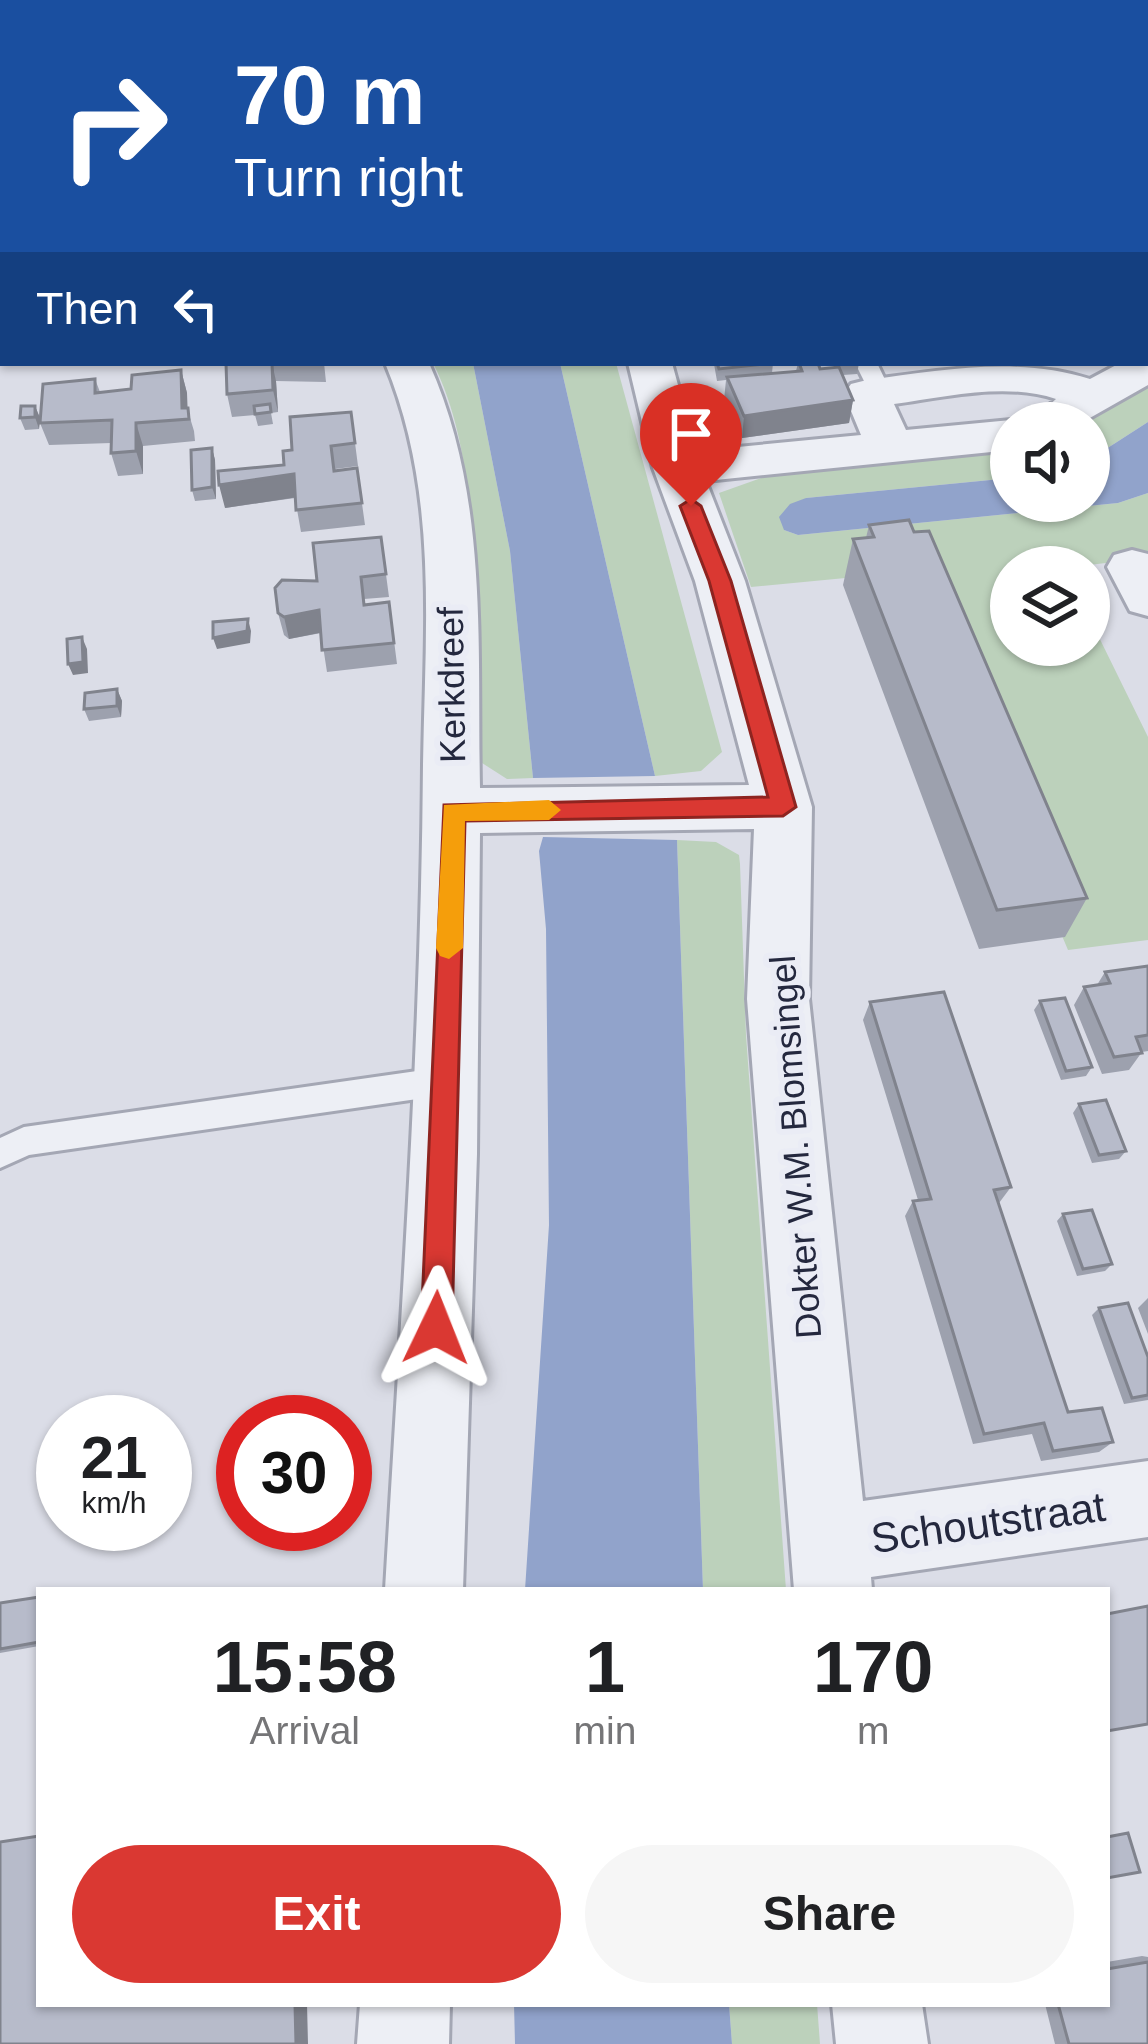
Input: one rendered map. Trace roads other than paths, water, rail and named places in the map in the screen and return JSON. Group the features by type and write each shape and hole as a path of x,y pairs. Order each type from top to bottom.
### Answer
{"street":[{"name":"Kerkdreef","path":"409,366 427,401 448,502 453,812 424,1587"},
{"name":"Dokter W.M. Blomsingel","path":"651,366 676,468 720,581 783,807 778,999 830,1567"},
{"path":"1085,402 1148,366"},
{"path":"890,447 867,394 873,378 1042,379 1095,396"},
{"path":"676,468 990,437"},
{"path":"453,812 783,807"},
{"name":"Schoutstraat","path":"830,1567 1148,1498"},
{"path":"403,2044 405,2007"},
{"path":"877,2007 882,2044"}],"lane":[{"path":"0,1154 24,1142 445,1081"}],"water":[{"path":"474,366 561,366 655,776 533,778 510,551"},
{"path":"1148,422 1148,493 1110,504 1110,446"},
{"path":"990,480 990,516 798,535 784,530 779,517 790,504 806,498"},
{"path":"543,837 677,840 703,1587 525,1587 549,1225 546,929 539,851"},
{"path":"514,2007 729,2007 732,2044 515,2044"}]}
